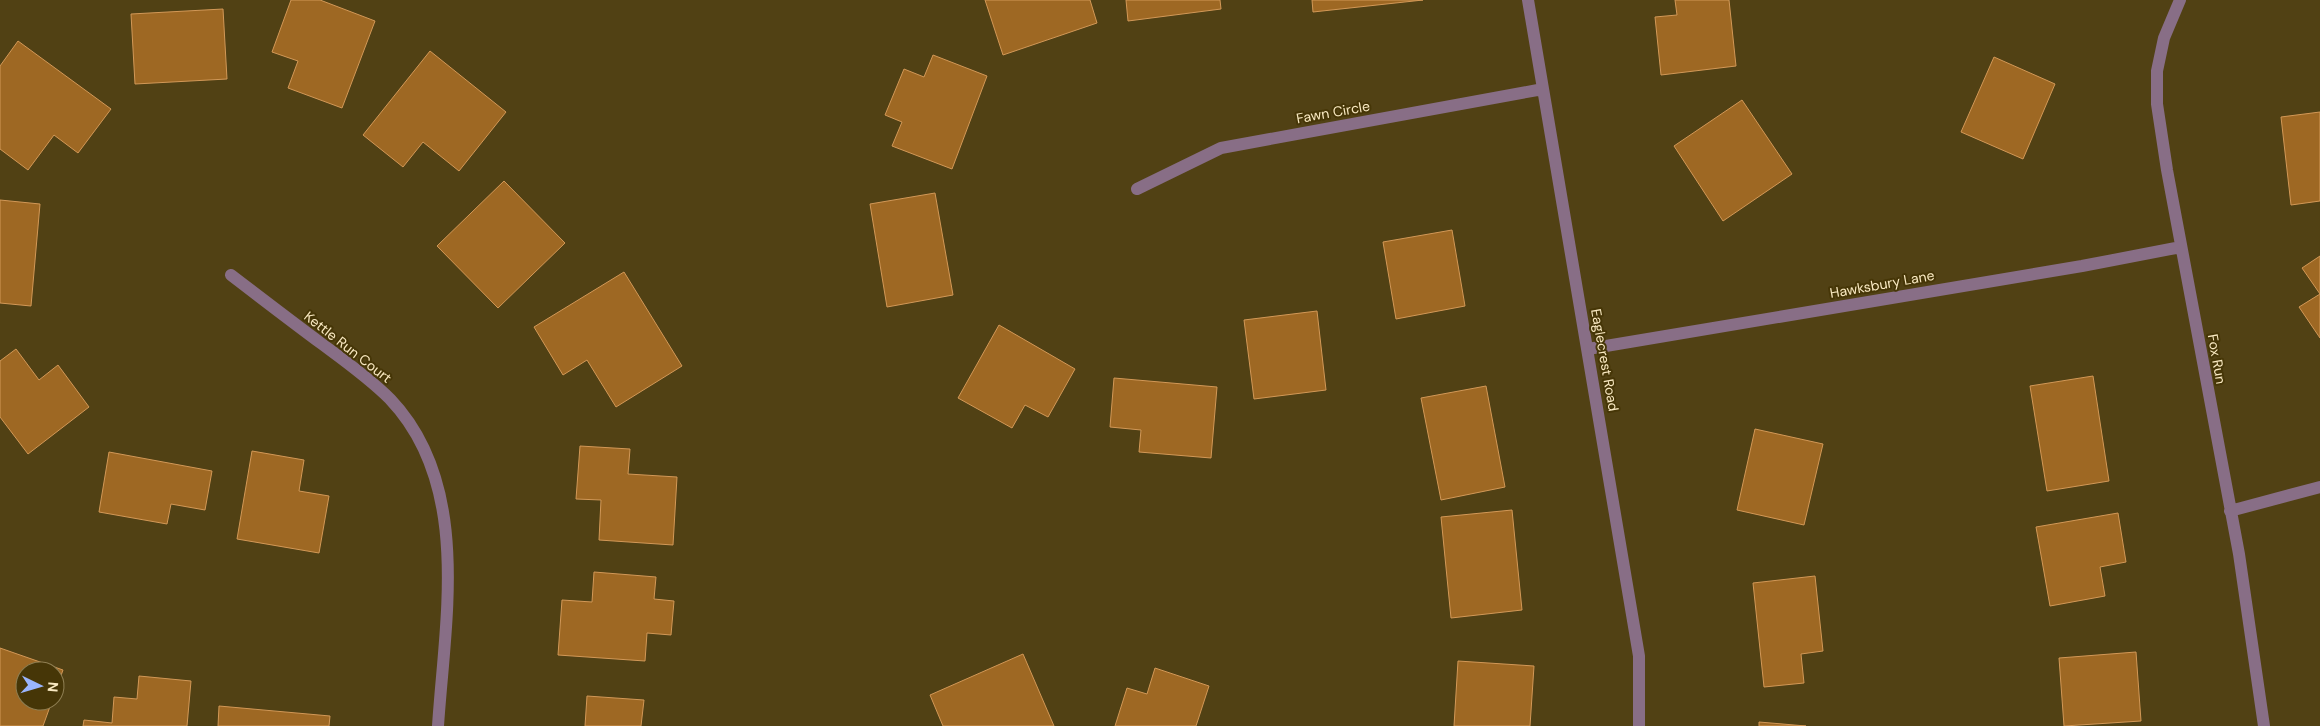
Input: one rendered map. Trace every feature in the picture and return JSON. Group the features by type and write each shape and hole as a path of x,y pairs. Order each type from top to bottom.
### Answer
{"street":[{"name":"Eaglecrest Road","path":"1528,0 1639,656 1639,726"},
{"name":"Fox Run","path":"2180,0 2164,38 2158,71 2156,104 2239,554 2264,726"},
{"name":"Fawn Circle","path":"1137,189 1221,148 1543,89"},
{"name":"Hawksbury Lane","path":"1588,349 2082,266 2181,247"},
{"name":"Kettle Run Court","path":"231,275 358,371 390,399 424,448 443,505 448,565 438,726"},
{"path":"2230,511 2320,487"}],"building":[{"path":"291,0 320,0 375,21 342,108 288,88 298,61 272,52"},
{"path":"985,0 1090,0 1097,23 1003,55"},
{"path":"1126,0 1220,0 1221,9 1128,21"},
{"path":"1312,0 1423,0 1313,12"},
{"path":"1675,0 1729,0 1736,66 1661,75 1655,17 1677,15"},
{"path":"223,9 227,79 135,84 131,14"},
{"path":"18,41 111,109 78,153 54,135 28,170 0,149 0,66"},
{"path":"430,51 506,112 459,171 423,142 403,167 363,135"},
{"path":"933,55 987,76 952,169 892,146 902,122 885,115 904,69 924,77"},
{"path":"1994,57 2055,84 2023,159 1961,132"},
{"path":"1742,100 1792,174 1723,221 1674,146"},
{"path":"2320,112 2320,201 2291,205 2281,117"},
{"path":"504,181 565,243 498,308 437,246"},
{"path":"935,193 953,295 887,307 870,204"},
{"path":"0,200 40,204 31,306 0,303"},
{"path":"1452,230 1465,306 1396,319 1383,242"},
{"path":"2320,256 2320,294 2302,268"},
{"path":"624,272 682,366 616,407 587,360 563,375 534,327"},
{"path":"2320,294 2320,338 2299,307"},
{"path":"1317,311 1326,390 1254,399 1244,320"},
{"path":"999,325 1075,369 1048,417 1025,405 1012,428 958,398"},
{"path":"16,349 39,380 58,365 89,407 28,454 0,417 0,361"},
{"path":"2093,376 2109,481 2047,491 2030,386"},
{"path":"1114,378 1217,387 1211,458 1139,452 1141,430 1110,427"},
{"path":"1486,386 1505,487 1441,500 1421,398"},
{"path":"1755,429 1823,444 1804,525 1737,510"},
{"path":"580,446 630,449 628,474 677,477 673,545 599,540 601,500 576,499"},
{"path":"252,451 304,460 299,491 329,496 319,553 237,539"},
{"path":"109,452 212,471 205,510 171,504 167,524 99,512"},
{"path":"1512,510 1522,610 1451,618 1441,517"},
{"path":"2118,513 2126,562 2100,567 2105,596 2050,606 2036,527"},
{"path":"594,572 656,577 654,599 674,601 671,635 647,633 645,661 558,655 562,600 592,602"},
{"path":"1815,576 1823,651 1801,654 1804,683 1764,687 1753,583"},
{"path":"0,648 37,661 15,661 15,711 48,711 43,726 0,726"},
{"path":"2136,652 2141,721 2064,726 2059,658"},
{"path":"1023,654 1054,726 943,726 930,695"},
{"path":"1458,661 1534,666 1530,726 1454,726"},
{"path":"1155,668 1209,686 1196,726 1115,726 1127,688 1147,694"},
{"path":"139,676 191,681 187,726 83,726 84,720 112,723 114,697 137,699"},
{"path":"587,696 644,700 641,726 585,726"},
{"path":"219,706 330,716 329,726 218,726"},
{"path":"1759,722 1806,726 1759,726"}]}
